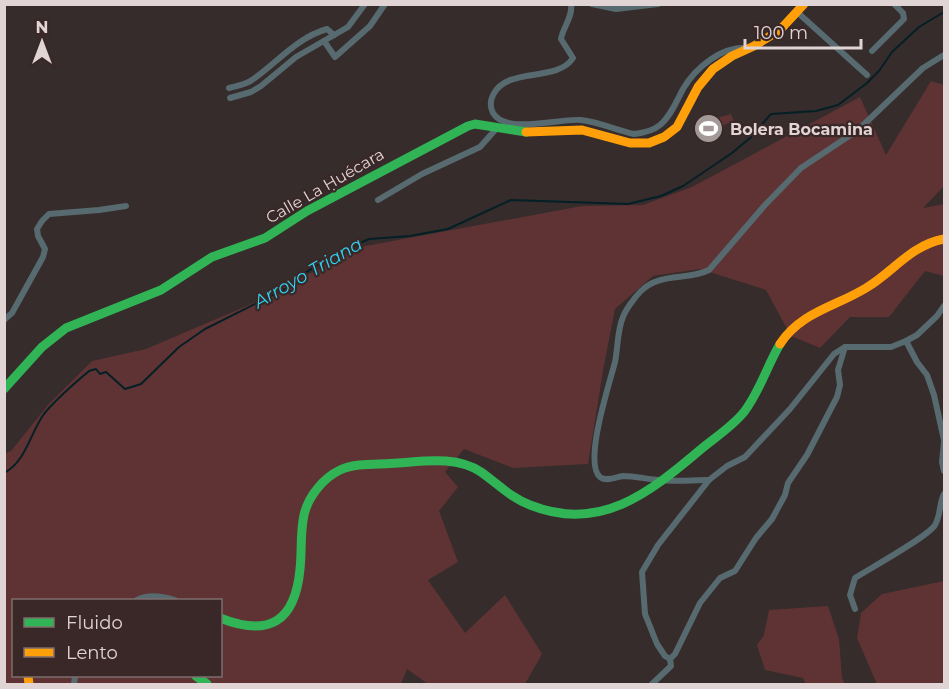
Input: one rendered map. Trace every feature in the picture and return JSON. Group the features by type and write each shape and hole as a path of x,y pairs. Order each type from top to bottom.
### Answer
{"street":[{"path":"230,98 251,92 261,86 296,57 348,27 365,4"},
{"path":"324,41 335,57 370,26 385,4"},
{"path":"571,4 572,14 562,31 561,39 573,58 569,64 560,69 511,80 501,86 490,100 494,115 500,120 518,124 584,121 634,134 642,133 660,125 691,77 711,58 738,47 749,48"},
{"path":"592,4 616,9 658,4"},
{"path":"872,51 904,19 903,13 894,4"},
{"path":"800,8 867,75"},
{"name":"Calle La Ḥuécara","path":"4,389 42,347 66,328 173,284 212,257 265,238 307,211 460,129 475,124 529,133 582,130 630,143 649,143 671,134 698,87 713,69 780,30 800,8"},
{"path":"229,88 250,82 290,47 319,31 327,28 334,35"},
{"path":"709,480 661,481 623,476 605,479 597,472 597,437 602,405 614,363 623,317 641,291 653,282 679,275 698,275 709,270 801,168 858,130 924,68 945,55"},
{"path":"378,200 422,174 480,147 496,129"},
{"path":"4,320 12,313 43,257 45,249 38,236 37,228 49,213 126,206"},
{"path":"222,619 254,629 271,624 289,612 297,594 305,513 316,490 336,472 356,465 450,461 466,464 483,474 509,495 549,512 581,515 610,510 638,497 661,481 746,410 758,391 777,346 791,329 812,313 867,287 925,244 945,239"},
{"path":"670,659 664,656 657,644 645,614 642,572 658,545 709,480 727,466 745,457 790,409 834,354 845,347 891,347 906,341 917,335 945,306"},
{"path":"906,341 931,385 945,441 942,462 945,471"},
{"path":"670,659 675,654 705,595 720,578 735,571 781,503 788,483 807,455 837,397 840,385 838,370 845,347"},
{"path":"855,609 850,595 855,578 934,528 941,513 942,498 945,494"},
{"path":"139,599 144,597 172,599"},
{"path":"652,684 671,666 670,659"}],"shaded area":[{"path":"931,81 944,85 944,186 923,208 944,204 944,276 925,271 889,317 850,317 820,348 791,336 766,290 700,269 653,276 615,309 588,464 513,468 464,449 445,472 458,487 439,511 458,562 428,580 465,633 505,595 542,654 525,684 428,684 407,669 401,684 5,684 4,454 11,451 48,405 92,361 146,349 256,302 360,247 582,206 643,205 692,187 860,97 886,155"},
{"name":"Bolera Bocamina","path":"731,114 734,121 702,134 702,122"},
{"path":"944,581 944,684 877,684 857,638 861,613 882,594"},
{"path":"828,606 839,639 842,678 845,684 806,684 803,678 765,670 757,645 764,635 769,610"}],"waterway":[{"name":"Arroyo Triana","path":"4,473 18,462 44,414 89,371 96,369 100,374 106,372 125,389 141,384 179,347 205,329 285,289 335,254 369,239 410,236 448,229 511,200 628,204 661,196 683,186 732,153 750,138 771,114 816,111 838,105 867,83 879,71 892,52 919,27 944,12"}],"traffic: fast":[{"path":"4,389 42,347 66,328 161,290 212,257 265,238 307,211 468,126 475,124 526,132"},
{"path":"222,619 237,624 265,625 276,621 285,613 297,587 306,508 322,483 340,470 361,465 452,462 472,467 511,495 530,505 555,512 579,514 601,511 622,504 662,481 734,423 755,396 780,344"},
{"path":"197,677 207,684"}],"traffic: slow":[{"path":"526,132 582,130 630,143 649,143 664,137 677,127 698,87 713,69 780,30 804,4"},
{"path":"780,344 788,333 808,317 876,282 922,247 944,239"},
{"path":"28,677 29,684"}],"place":[{"name":"Bolera Bocamina","path":"709,129"}]}
